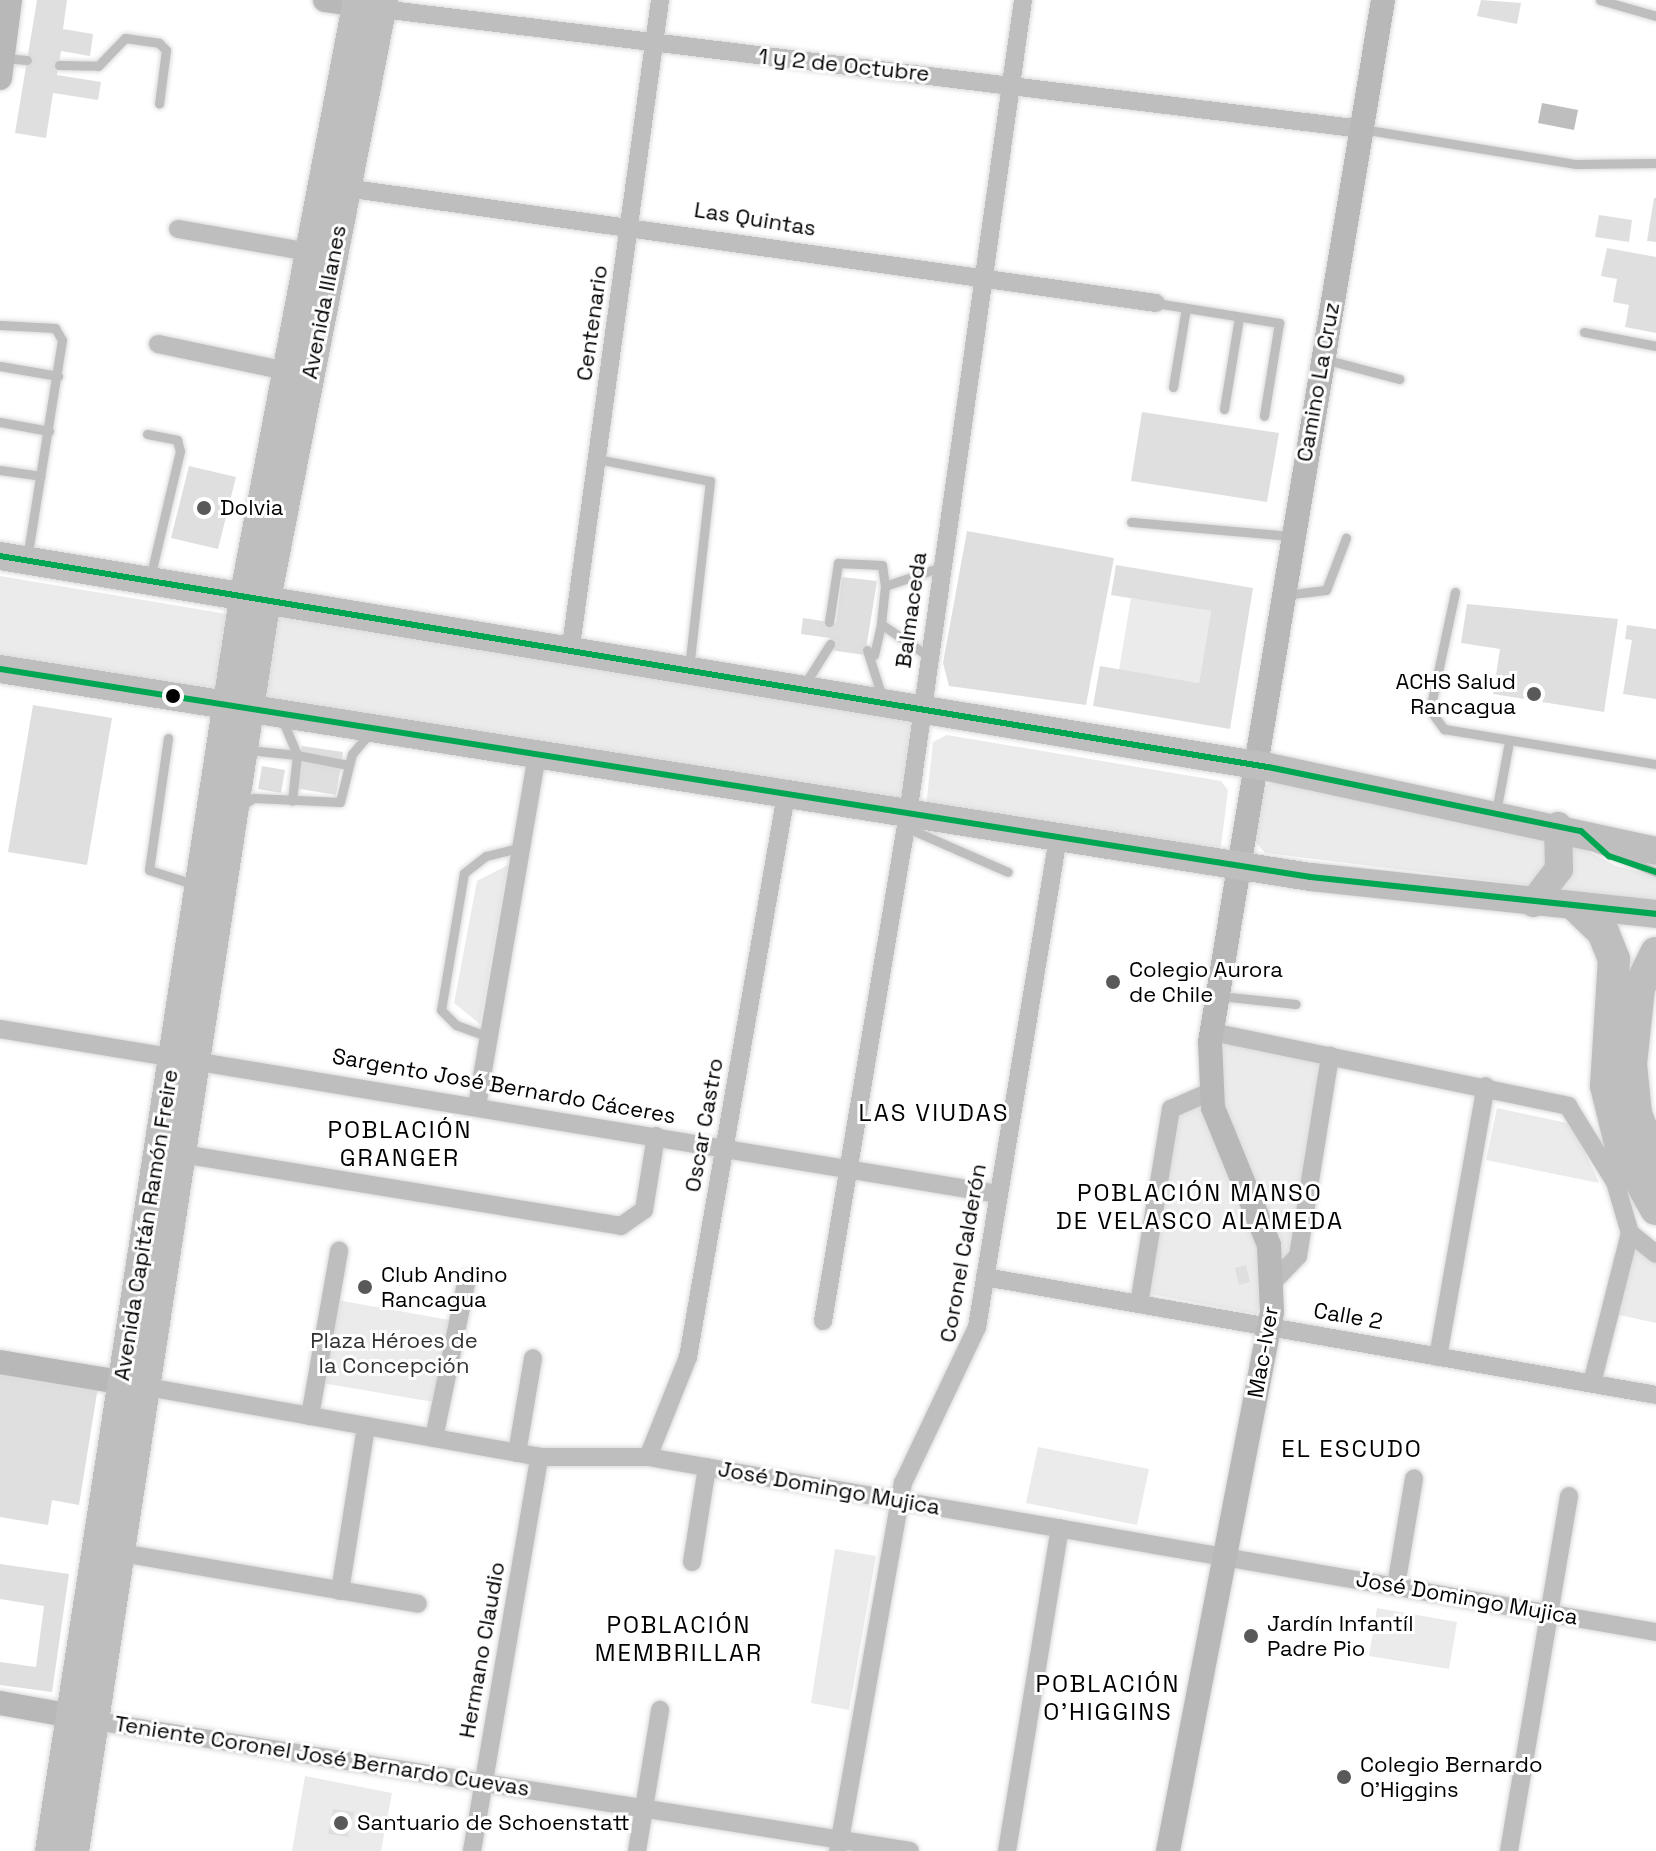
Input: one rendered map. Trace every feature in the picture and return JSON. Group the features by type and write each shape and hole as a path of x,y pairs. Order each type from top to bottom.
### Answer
{"highway":[{"path":"1578,908 1603,932 1614,959 1606,1086 1629,1165 1656,1209"},
{"path":"1656,953 1636,1011 1633,1098 1656,1165"}],"main road":[{"name":"Avenida Illanes","path":"254,601 346,188 370,3"},
{"name":"Avenida Illanes","path":"254,601 286,371 308,252 370,3"},
{"path":"13,558 254,601 1252,764 1496,812 1656,851"},
{"name":"Avenida Capitán Ramón Freire","path":"49,1851 121,1553 133,1384 182,1154 186,1057 200,885 239,710 254,601"},
{"path":"0,669 239,710 786,795 907,820 1058,837 1237,865 1533,903 1656,914"},
{"name":"Avenida Capitán Ramón Freire","path":"75,1851 83,1718 186,1057 235,811 244,749 239,710"},
{"path":"1533,903 1559,869 1569,828"}],"street":[{"path":"10,0 10,65"},
{"name":"1 y 2 de Octubre","path":"325,0 370,3 655,47 1011,84 1362,129"},
{"name":"Centenario","path":"570,653 660,0"},
{"name":"Balmaceda","path":"823,1321 907,820 1023,0"},
{"name":"Camino La Cruz","path":"1252,764 1383,0"},
{"name":"Las Quintas","path":"346,188 629,224 1156,303"},
{"path":"178,229 308,252"},
{"path":"158,344 286,371"},
{"path":"477,1106 537,756"},
{"name":"Mac-Iver","path":"1168,1851 1271,1327 1273,1282 1266,1236 1222,1141 1210,1092 1212,1032 1252,764"},
{"name":"Oscar Castro","path":"648,1457 688,1357 786,795"},
{"name":"Coronel Calderón","path":"839,1846 899,1500 916,1449 968,1357 985,1277 1058,837"},
{"name":"Sargento José Bernardo Cáceres","path":"0,1029 186,1057 998,1194"},
{"path":"1212,1032 1486,1086 1551,1102 1584,1122 1630,1233 1656,1254"},
{"path":"1273,1282 1298,1256 1330,1056"},
{"path":"1438,1357 1486,1086"},
{"path":"1139,1304 1171,1109 1210,1092"},
{"path":"182,1154 621,1226 644,1210 656,1136"},
{"path":"1592,1383 1630,1233"},
{"path":"310,1416 339,1251"},
{"name":"Calle 2","path":"985,1277 1656,1395"},
{"path":"434,1438 467,1279"},
{"path":"517,1453 533,1358"},
{"name":"José Domingo Mujica","path":"0,1362 539,1457 648,1457 1656,1632"},
{"path":"340,1591 366,1426"},
{"name":"Hermano Claudio","path":"472,1851 539,1457"},
{"path":"692,1562 707,1467"},
{"path":"1396,1586 1414,1479"},
{"path":"1509,1851 1569,1496"},
{"path":"1007,1851 1060,1528"},
{"path":"121,1553 418,1604"},
{"name":"Teniente Coronel José Bernardo Cuevas","path":"0,1703 485,1781 839,1846 910,1851"},
{"path":"637,1851 660,1710"}],"lane":[{"path":"1600,0 1656,16"},
{"path":"59,65 98,66 125,38 159,43 166,50 159,104"},
{"path":"1362,129 1576,164 1656,163"},
{"path":"1156,303 1279,323 1264,416"},
{"path":"1173,387 1186,308"},
{"path":"1224,409 1239,317"},
{"path":"0,325 55,328 62,340 41,476 13,558"},
{"path":"1584,332 1656,346"},
{"path":"1321,358 1399,379"},
{"path":"0,366 58,376"},
{"path":"0,422 49,431"},
{"path":"147,434 177,440 180,451 149,583"},
{"path":"597,459 710,481 689,672"},
{"path":"0,470 41,476"},
{"path":"1131,522 1291,536"},
{"path":"1281,595 1326,590 1346,538"},
{"path":"829,622 838,563 885,567 881,624 871,652 884,704"},
{"path":"885,586 941,567"},
{"path":"1455,592 1431,700 1433,720 1444,729 1509,742 1656,764"},
{"path":"881,624 928,656"},
{"path":"801,691 827,642"},
{"path":"281,716 297,755 292,801"},
{"path":"235,811 254,798 340,802 348,765 373,731"},
{"path":"168,738 149,870 200,885"},
{"path":"1496,812 1509,742"},
{"path":"244,749 348,765"},
{"path":"907,820 1008,872"},
{"path":"1569,828 1617,861 1656,872"},
{"path":"489,1037 456,1025 441,1010 464,873 486,856 521,847"},
{"path":"1636,1011 1656,980"},
{"path":"1217,996 1296,1004"}],"green space":[{"path":"0,576 233,615 221,699 0,661"},
{"path":"1131,598 1211,611 1199,683 1119,670"},
{"path":"274,611 912,716 902,798 261,697"},
{"path":"947,735 1221,781 1228,790 1221,846 1209,853 926,807 933,742"},
{"path":"1272,782 1569,841 1616,866 1656,876 1656,901 1265,853 1253,839 1261,789"},
{"path":"508,865 480,1024 454,1003 477,881"},
{"path":"1219,1042 1324,1063 1293,1255 1256,1314 1146,1293 1177,1116 1193,1108"},
{"path":"1497,1108 1572,1124 1599,1183 1486,1160"},
{"path":"1635,1247 1656,1262 1656,1323 1615,1314"},
{"name":"Plaza Héroes de la Concepción","path":"337,1300 455,1321 439,1403 322,1383"},
{"path":"1038,1447 1149,1469 1137,1525 1026,1503"},
{"path":"835,1549 876,1556 849,1710 811,1703"},
{"path":"1377,1608 1457,1622 1449,1669 1369,1656"},
{"path":"305,1776 392,1793 381,1851 292,1851"}],"shaded area":[{"path":"1542,103 1578,110 1574,130 1538,123"}],"building":[{"path":"37,0 67,0 63,29 93,34 90,56 61,51 57,75 101,82 98,100 53,93 46,138 15,133"},
{"path":"1481,0 1521,3 1517,24 1477,16"},
{"path":"1656,198 1656,242 1647,241"},
{"path":"1599,215 1632,220 1629,242 1595,237"},
{"path":"1607,248 1656,257 1656,333 1625,327 1629,305 1613,302 1617,279 1601,276"},
{"path":"1142,412 1279,433 1267,502 1131,481"},
{"name":"Dolvia","path":"189,466 236,477 218,549 171,538"},
{"path":"967,531 1114,558 1086,705 949,686 943,663"},
{"path":"1116,565 1253,588 1230,729 1093,706 1100,666 1199,683 1211,611 1111,595"},
{"path":"842,577 877,581 865,655 829,650 830,638 801,634 803,618 836,623"},
{"path":"1467,604 1618,619 1604,712 1493,694 1500,649 1461,643"},
{"path":"1627,625 1656,629 1656,699 1623,694 1632,640 1625,639"},
{"path":"33,705 112,718 87,865 8,852"},
{"path":"302,746 343,752 336,795 295,788"},
{"path":"262,766 285,770 281,793 258,789"},
{"path":"1246,1265 1250,1282 1239,1285 1235,1268"},
{"path":"0,1371 98,1387 79,1505 52,1500 48,1525 0,1517"},
{"path":"0,1564 69,1574 52,1692 0,1685 0,1662 36,1667 44,1606 0,1599"},
{"name":"Santuario de Schoenstatt","path":"333,1809 354,1812 348,1837 328,1834"}],"transit line":[{"path":"0,556 1268,767 1581,831 1609,856 1656,872"},
{"path":"0,669 1311,877 1656,914"}],"place":[{"name":"Dolvia","path":"204,508"},
{"name":"ACHS Salud Rancagua","path":"1534,694"},
{"name":"Colegio Aurora de Chile","path":"1113,982"},
{"name":"Club Andino Rancagua","path":"365,1287"},
{"name":"Jardín Infantíl Padre Pio","path":"1251,1636"},
{"name":"Colegio Bernardo O'Higgins","path":"1344,1777"},
{"name":"Santuario de Schoenstatt","path":"341,1823"}],"district":[{"name":"LAS VIUDAS","path":"934,1113"},
{"name":"POBLACIÓN GRANGER","path":"400,1144"},
{"name":"POBLACIÓN MANSO DE VELASCO ALAMEDA","path":"1200,1207"},
{"name":"EL ESCUDO","path":"1352,1449"},
{"name":"POBLACIÓN MEMBRILLAR","path":"679,1639"},
{"name":"POBLACIÓN O'HIGGINS","path":"1108,1698"}]}
